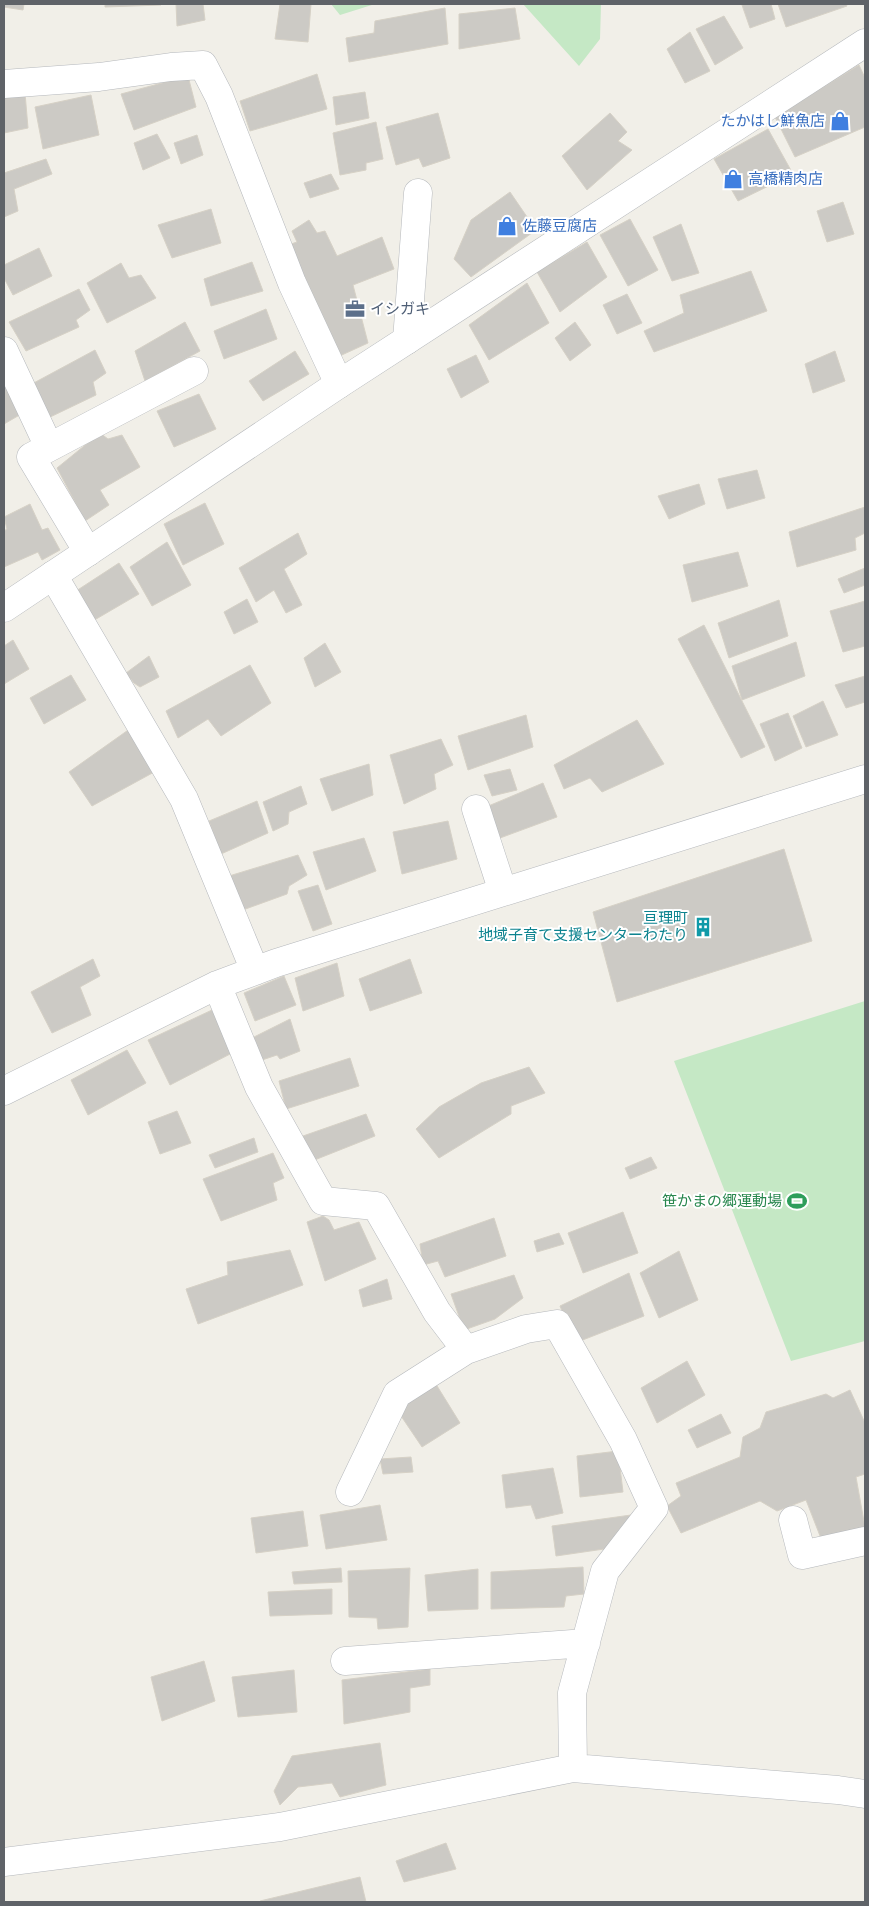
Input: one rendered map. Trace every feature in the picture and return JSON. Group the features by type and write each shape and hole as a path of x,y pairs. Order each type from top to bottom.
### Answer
{"street":[{"path":"4,608 339,384 865,43"},
{"path":"4,84 99,77 171,67 203,65 219,96 292,283 339,384"},
{"path":"407,340 418,193"},
{"path":"4,351 49,447"},
{"path":"88,552 31,457 194,371"},
{"path":"53,575 184,799 255,971"},
{"path":"4,1091 216,985 285,960 865,779"},
{"path":"476,809 503,892"},
{"path":"216,985 259,1087 323,1201 376,1206 437,1312 466,1350"},
{"path":"350,1492 397,1394 466,1350 526,1329 557,1324 623,1440 654,1508 604,1571 572,1693 573,1768"},
{"path":"793,1520 802,1555 865,1541"},
{"path":"345,1661 586,1643"},
{"path":"4,1862 280,1827 573,1768 838,1790 865,1794"}],"green space":[{"path":"331,4 375,4 340,15"},
{"path":"523,4 601,4 600,39 579,66"},
{"name":"笹かまの郷運動場","path":"865,1001 865,1341 791,1361 674,1061"}],"building":[{"path":"4,4 24,4 23,10 4,7"},
{"path":"105,4 161,4 161,5 105,7"},
{"path":"176,4 203,4 205,20 177,26"},
{"path":"280,4 311,4 308,42 275,39"},
{"path":"771,4 775,19 750,28 742,5"},
{"path":"778,4 846,4 847,6 786,27"},
{"path":"445,8 448,44 349,62 346,38 374,33 375,21"},
{"path":"515,8 520,39 459,49 459,14"},
{"path":"724,16 743,48 715,65 696,29"},
{"path":"690,32 710,71 685,83 667,49"},
{"path":"859,65 865,78 865,127 795,157 775,117"},
{"path":"317,74 327,109 250,131 240,101"},
{"path":"188,76 196,107 134,130 121,94"},
{"path":"365,92 369,118 336,125 333,97"},
{"path":"25,93 28,128 4,133 4,97"},
{"path":"91,95 99,135 43,149 35,107"},
{"path":"438,113 450,158 423,167 419,158 396,165 386,127"},
{"path":"610,113 627,132 618,141 632,150 587,190 562,156"},
{"path":"376,122 383,159 366,163 366,170 340,175 333,133"},
{"path":"768,129 793,174 738,201 714,159"},
{"path":"157,134 170,158 143,170 134,143"},
{"path":"197,135 203,155 181,164 174,143"},
{"path":"46,159 52,174 14,189 18,211 4,217 4,173"},
{"path":"331,174 339,189 310,198 304,183"},
{"path":"510,192 536,230 471,277 454,259 471,220"},
{"path":"843,202 854,234 827,242 817,211"},
{"path":"211,209 221,243 172,258 158,225"},
{"path":"630,219 658,270 628,286 600,235"},
{"path":"309,220 317,233 325,231 337,256 382,237 394,269 353,285 368,343 333,359 285,246 297,242 292,231"},
{"path":"681,224 699,273 672,281 653,237"},
{"path":"587,242 607,277 560,312 537,272"},
{"path":"39,248 52,276 13,295 4,278 4,265"},
{"path":"252,262 263,291 211,306 204,279"},
{"path":"121,263 129,278 141,275 156,298 107,323 87,283"},
{"path":"751,271 767,311 654,352 644,331 684,313 680,295"},
{"path":"527,283 549,323 489,360 469,325"},
{"path":"79,289 90,310 76,320 79,327 26,351 9,322"},
{"path":"627,294 642,323 617,334 603,305"},
{"path":"266,309 277,339 224,359 214,331"},
{"path":"185,322 200,351 145,381 135,351"},
{"path":"575,322 591,345 570,361 555,338"},
{"path":"95,350 106,373 93,382 96,395 46,419 30,385"},
{"path":"295,351 309,374 263,401 249,381"},
{"path":"835,351 845,381 813,393 805,364"},
{"path":"476,355 489,382 461,398 447,369"},
{"path":"4,377 23,413 4,424"},
{"path":"199,394 216,429 174,447 157,411"},
{"path":"100,433 108,439 122,435 140,467 100,490 109,505 85,521 57,468"},
{"path":"757,470 765,498 727,509 718,479"},
{"path":"699,484 705,504 669,519 658,496"},
{"path":"205,503 224,544 183,565 164,524"},
{"path":"30,504 42,530 48,528 60,550 42,560 38,552 4,567 4,531 7,529 4,517"},
{"path":"865,507 865,533 855,538 856,550 797,567 789,532"},
{"path":"298,533 307,554 284,569 302,605 286,613 274,590 256,602 239,568"},
{"path":"167,542 191,585 152,606 130,567"},
{"path":"738,552 748,586 692,602 683,565"},
{"path":"119,563 139,594 91,622 73,593"},
{"path":"865,568 865,585 844,593 838,579"},
{"path":"247,599 258,622 234,634 224,612"},
{"path":"779,600 788,636 729,658 718,623"},
{"path":"865,601 865,646 843,652 830,611"},
{"path":"704,625 765,747 741,758 678,639"},
{"path":"13,640 29,669 4,684 4,646"},
{"path":"796,642 805,676 742,700 732,666"},
{"path":"325,643 341,672 315,687 304,658"},
{"path":"149,656 159,677 140,687 126,673"},
{"path":"250,665 271,703 221,736 208,719 178,738 166,711"},
{"path":"71,675 86,700 44,724 30,698"},
{"path":"865,676 865,702 846,708 835,685"},
{"path":"823,701 838,735 806,747 793,716"},
{"path":"788,713 802,748 775,761 760,724"},
{"path":"526,715 533,747 468,770 458,736"},
{"path":"637,720 664,764 602,792 590,778 564,789 554,765"},
{"path":"131,728 156,771 92,806 69,772"},
{"path":"441,739 453,765 434,774 436,789 404,804 390,755"},
{"path":"369,764 373,795 332,811 320,779"},
{"path":"510,769 517,790 492,796 484,775"},
{"path":"543,783 557,817 500,838 486,807"},
{"path":"301,786 307,804 289,812 288,824 273,831 263,802"},
{"path":"257,801 268,833 221,854 209,821"},
{"path":"448,821 457,859 402,874 393,832"},
{"path":"364,838 376,871 326,890 313,852"},
{"name":"亘理町 地域子育て支援センターわたり","path":"784,849 812,941 617,1002 593,912"},
{"path":"298,855 307,875 289,886 287,894 240,911 229,876"},
{"path":"318,885 332,924 313,931 298,891"},
{"path":"93,959 100,976 80,987 91,1015 52,1033 31,992"},
{"path":"410,959 422,993 370,1011 359,979"},
{"path":"337,963 344,996 303,1011 295,978"},
{"path":"284,976 296,1005 255,1021 244,993"},
{"path":"212,1010 234,1052 170,1085 148,1040"},
{"path":"290,1019 300,1051 280,1059 277,1055 259,1061 250,1039"},
{"path":"127,1050 146,1083 88,1115 71,1080"},
{"path":"350,1058 359,1086 286,1109 279,1081"},
{"path":"529,1067 545,1093 511,1106 511,1114 439,1158 416,1129 439,1107 481,1083"},
{"path":"177,1111 191,1143 160,1154 148,1122"},
{"path":"366,1114 375,1136 312,1161 303,1136"},
{"path":"254,1138 258,1152 215,1168 209,1155"},
{"path":"273,1153 284,1178 273,1183 277,1200 221,1221 203,1179"},
{"path":"651,1157 657,1168 630,1179 625,1168"},
{"path":"623,1212 638,1253 583,1273 568,1233"},
{"path":"323,1216 329,1220 334,1230 359,1222 376,1259 325,1281 307,1222"},
{"path":"494,1218 506,1256 445,1277 438,1261 423,1265 420,1244"},
{"path":"559,1233 564,1244 537,1252 534,1241"},
{"path":"290,1250 303,1285 198,1324 186,1289 228,1275 227,1262"},
{"path":"679,1251 698,1300 659,1318 640,1273"},
{"path":"629,1273 644,1316 575,1343 560,1306"},
{"path":"514,1275 523,1298 495,1319 464,1330 451,1294"},
{"path":"387,1279 392,1299 363,1307 359,1290"},
{"path":"687,1361 705,1395 657,1423 641,1388"},
{"path":"434,1381 460,1423 422,1447 397,1410"},
{"path":"850,1390 865,1423 865,1474 856,1477 865,1527 822,1541 806,1500 777,1511 760,1501 681,1533 667,1506 681,1496 676,1483 740,1457 743,1437 760,1428 766,1412 826,1394 833,1398"},
{"path":"721,1414 731,1433 697,1448 688,1430"},
{"path":"618,1451 623,1492 580,1497 577,1456"},
{"path":"411,1457 413,1472 383,1474 380,1459"},
{"path":"553,1468 563,1513 536,1519 531,1505 506,1508 502,1475"},
{"path":"380,1505 387,1540 326,1549 320,1515"},
{"path":"303,1511 308,1546 256,1553 251,1518"},
{"path":"631,1515 611,1548 556,1556 552,1526"},
{"path":"583,1567 584,1594 566,1596 564,1607 491,1609 491,1572"},
{"path":"341,1568 342,1582 294,1584 292,1572"},
{"path":"410,1568 408,1627 378,1629 377,1618 349,1617 348,1571"},
{"path":"478,1569 478,1609 428,1611 425,1575"},
{"path":"332,1589 332,1614 270,1616 268,1592"},
{"path":"204,1661 215,1701 162,1721 151,1677"},
{"path":"430,1669 430,1685 410,1688 410,1712 344,1724 342,1680"},
{"path":"294,1670 297,1712 238,1717 232,1677"},
{"path":"380,1743 386,1785 340,1797 332,1783 298,1787 280,1805 274,1791 292,1756"},
{"path":"446,1843 456,1869 404,1882 396,1861"},
{"path":"360,1877 366,1902 260,1902 260,1901"}],"place":[{"name":"たかはし鮮魚店","path":"840,121"},
{"name":"高橋精肉店","path":"733,179"},
{"name":"佐藤豆腐店","path":"507,226"},
{"name":"イシガキ","path":"355,309"},
{"name":"亘理町 地域子育て支援センターわたり","path":"703,927"},
{"name":"笹かまの郷運動場","path":"797,1201"}]}
